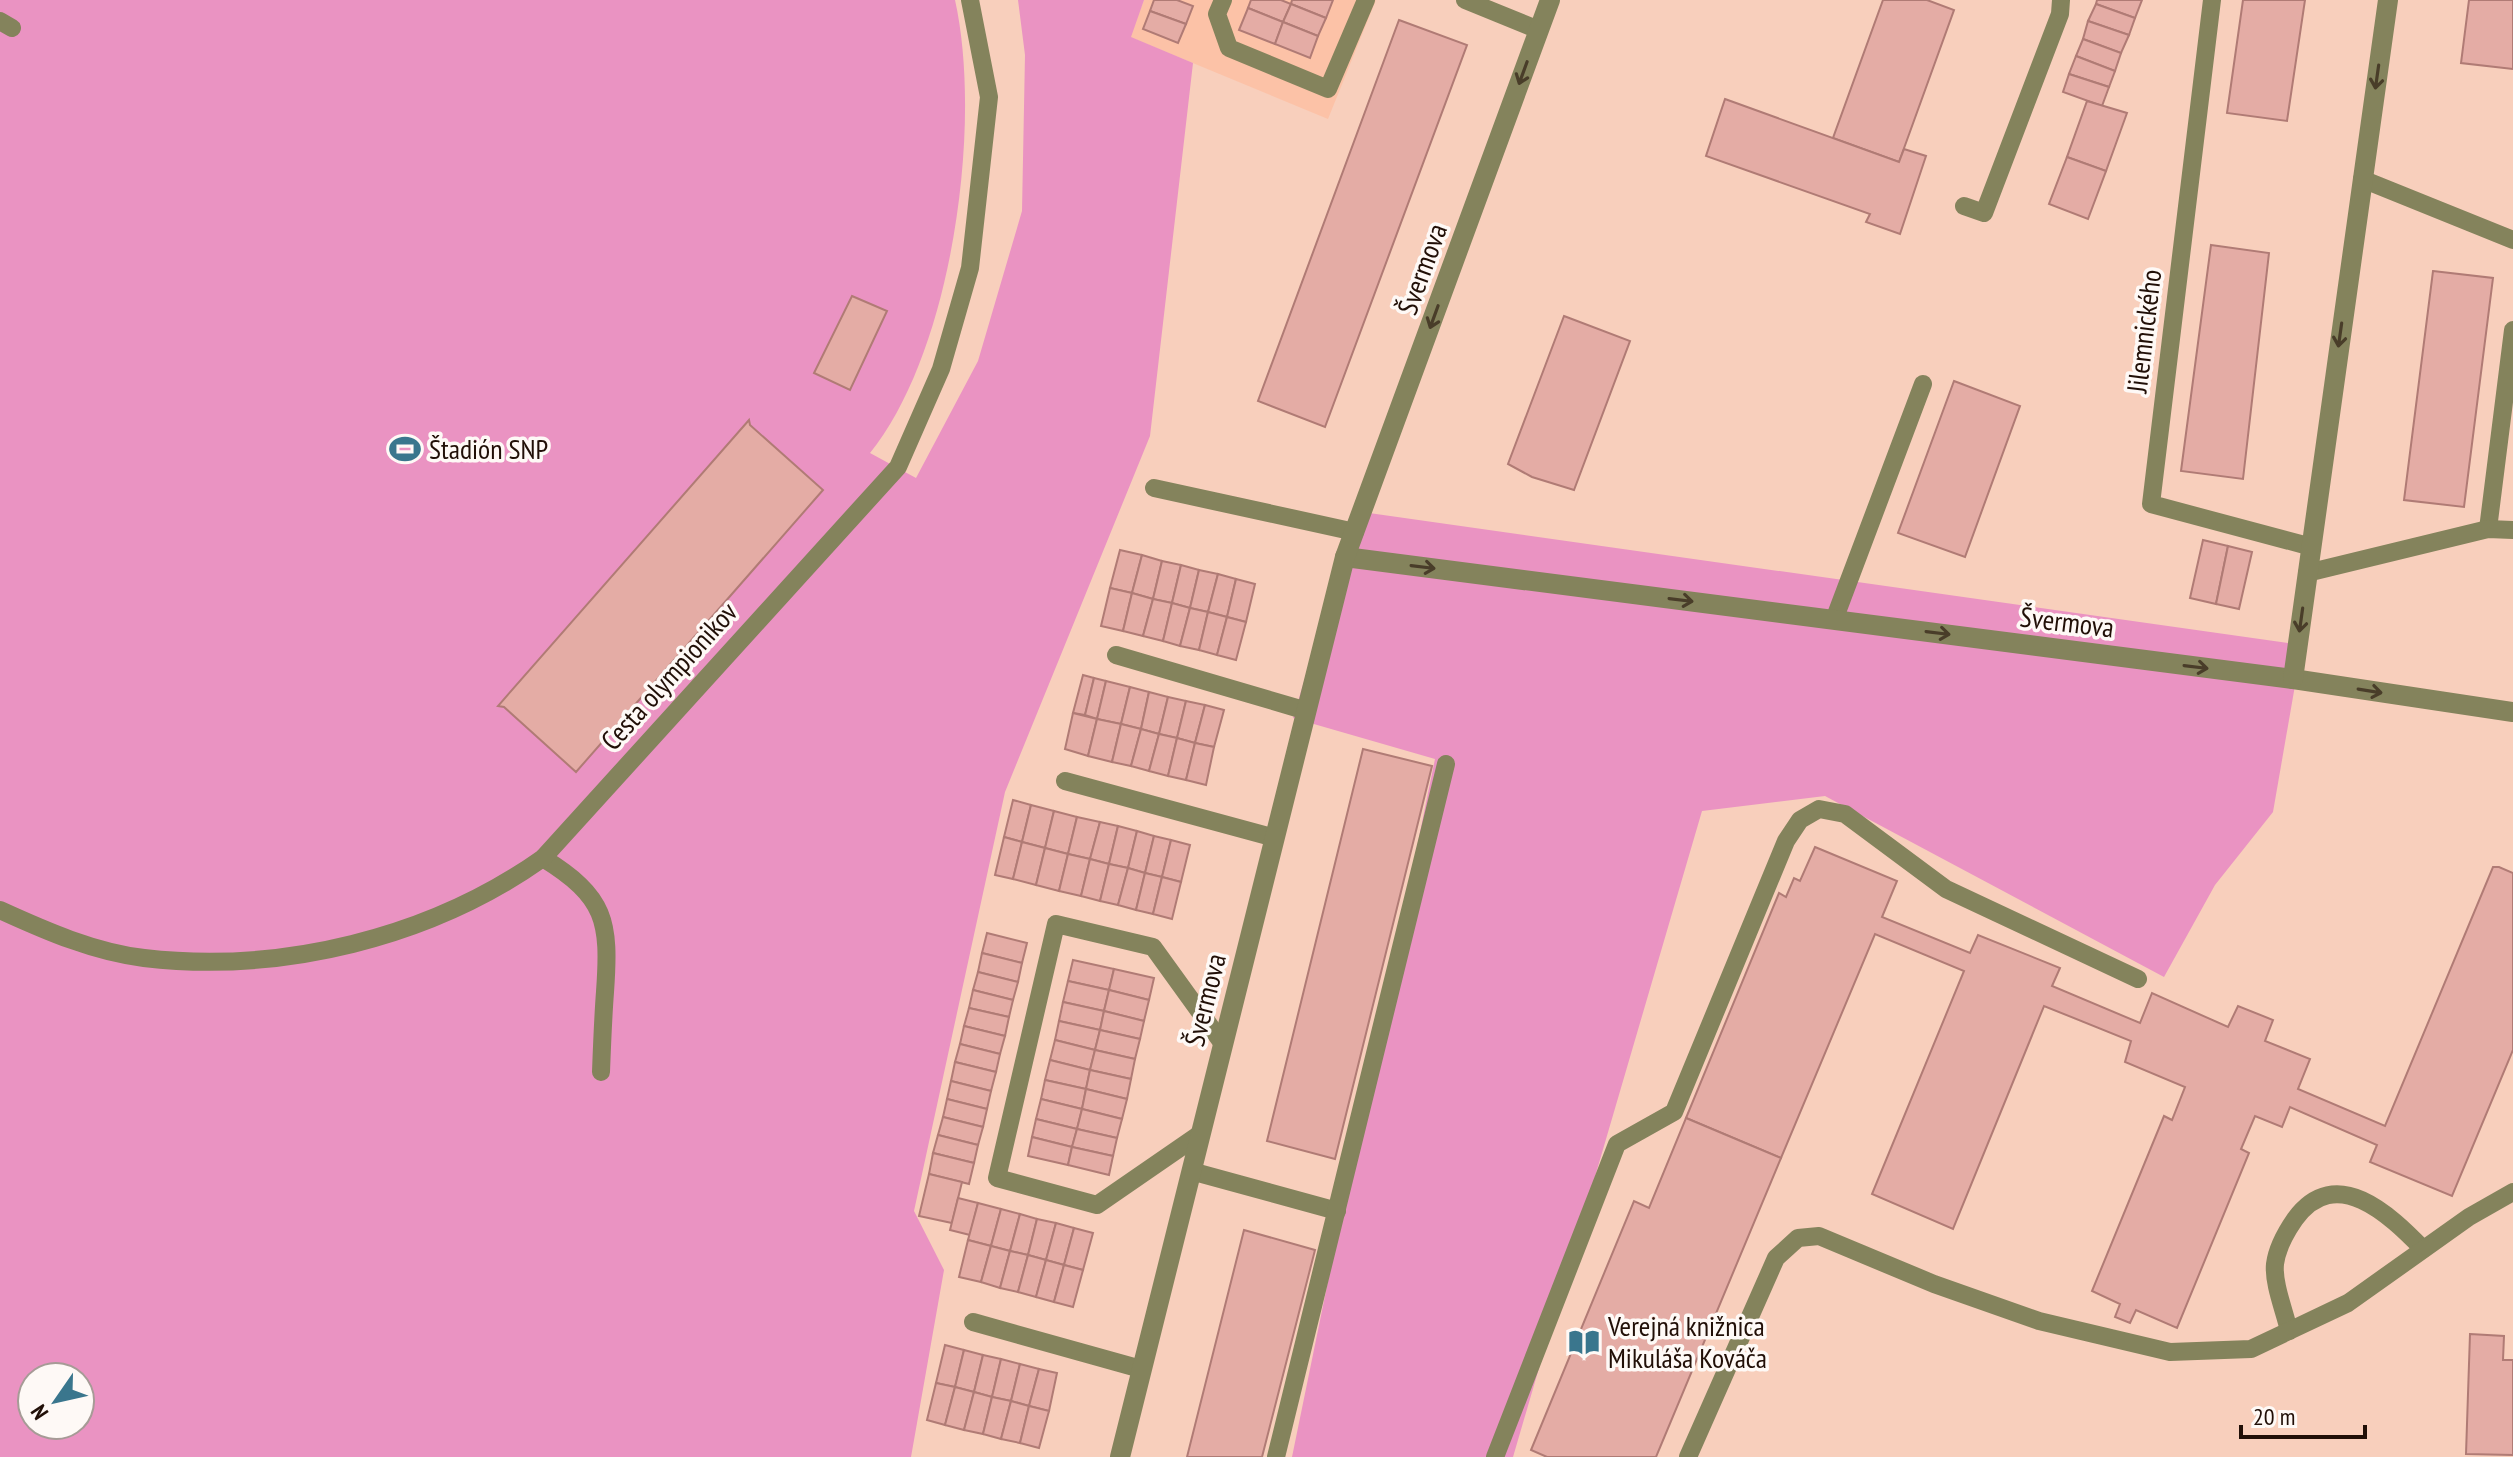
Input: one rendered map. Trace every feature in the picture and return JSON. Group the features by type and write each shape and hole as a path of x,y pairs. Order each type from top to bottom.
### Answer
{"street":[{"name":"Švermova","path":"1120,1457 1345,557 1550,0"},
{"path":"2388,0 2293,679 2513,712"},
{"name":"Švermova","path":"1345,557 2293,679"}],"lane":[{"name":"Cesta olympionikov","path":"0,910 61,938 142,958 222,962 315,952 382,937 509,882 543,858 898,467 941,369 970,268 989,97 970,0"},
{"path":"1223,0 1217,14 1229,48 1328,89 1366,0"},
{"path":"1465,0 1539,30"},
{"path":"1964,206 1984,213 2060,14 2061,0"},
{"name":"Jilemnického","path":"2212,0 2151,504 2312,547"},
{"path":"2362,179 2513,240"},
{"path":"2488,529 2513,330"},
{"path":"1834,620 1923,384"},
{"path":"1154,488 1355,532"},
{"path":"2307,573 2488,529 2513,530"},
{"path":"1116,655 1307,711"},
{"path":"1276,1457 1446,764"},
{"path":"1065,781 1275,838"},
{"path":"1495,1457 1617,1144 1674,1112 1786,841 1800,820 1819,809 1845,814 1946,889 2138,979"},
{"path":"543,858 571,876 592,898 607,929 601,1072"},
{"path":"1200,1134 1097,1205 997,1178 1056,924 1153,947 1223,1044"},
{"path":"1191,1171 1337,1211"},
{"path":"1688,1457 1776,1258 1798,1238 1819,1236 1934,1284 2039,1321 2170,1352 2251,1349 2348,1303 2469,1217 2513,1192"},
{"path":"2289,1331 2274,1266 2284,1235 2304,1207 2332,1194 2357,1196 2396,1222 2423,1249"},
{"path":"973,1322 1141,1369"}],"shaded area":[{"path":"0,0 955,0 963,51 965,109 962,172 954,236 922,357 898,410 870,453 916,478 978,361 1022,211 1025,55 1018,0 1144,0 1131,37 1193,63 1150,436 1005,792 914,1211 944,1270 911,1457 0,1457"},
{"path":"1144,0 1376,0 1328,119 1130,37"},
{"path":"1355,511 2302,645 2273,812 2215,885 2164,977 1825,796 1702,811 1513,1457 1292,1457 1435,759 1293,718"}],"building":[{"path":"1154,0 1177,0 1193,6 1186,24 1150,11"},
{"path":"1251,0 1281,0 1291,4 1283,22 1248,8"},
{"path":"1292,0 1333,0 1326,18 1291,4"},
{"path":"1883,0 1927,0 1954,10 1899,162 1833,138"},
{"path":"2097,0 2142,0 2135,18 2096,4"},
{"path":"2243,0 2305,0 2287,121 2227,113"},
{"path":"2469,0 2513,0 2513,69 2461,63"},
{"path":"1291,4 1326,18 1318,36 1283,22"},
{"path":"2096,4 2135,18 2129,35 2088,21"},
{"path":"1248,8 1283,22 1275,44 1239,30"},
{"path":"1150,11 1186,24 1178,43 1143,29"},
{"path":"1399,20 1467,45 1325,427 1258,401"},
{"path":"2088,21 2129,35 2121,53 2083,39"},
{"path":"1283,22 1318,36 1310,58 1275,44"},
{"path":"2083,39 2121,53 2115,71 2076,56"},
{"path":"2076,56 2115,71 2109,87 2069,74"},
{"path":"2069,74 2109,87 2102,106 2063,92"},
{"path":"1725,99 1899,162 1904,149 1926,156 1900,234 1866,222 1870,214 1706,156"},
{"path":"2087,101 2127,113 2106,171 2067,157"},
{"path":"2067,157 2106,171 2088,219 2049,204"},
{"path":"2211,245 2269,253 2243,479 2181,471"},
{"path":"2433,271 2493,278 2464,507 2404,500"},
{"path":"852,296 887,311 850,390 814,373"},
{"path":"1564,316 1630,341 1574,490 1532,477 1508,464"},
{"path":"1954,381 2020,406 1965,557 1898,533"},
{"path":"749,420 750,425 823,490 576,772 504,707 498,706"},
{"path":"2203,540 2228,546 2216,604 2190,598"},
{"path":"2228,546 2252,552 2239,609 2216,604"},
{"path":"1120,550 1142,555 1132,593 1110,588"},
{"path":"1142,555 1162,561 1153,599 1132,593"},
{"path":"1162,561 1181,565 1172,603 1153,599"},
{"path":"1181,565 1199,570 1190,608 1172,603"},
{"path":"1199,570 1218,574 1208,612 1190,608"},
{"path":"1218,574 1236,579 1227,617 1208,612"},
{"path":"1236,579 1255,584 1246,622 1227,617"},
{"path":"1110,588 1132,593 1123,631 1101,626"},
{"path":"1132,593 1153,599 1143,636 1123,631"},
{"path":"1153,599 1172,603 1163,641 1143,636"},
{"path":"1172,603 1190,608 1180,646 1163,641"},
{"path":"1190,608 1208,612 1199,650 1180,646"},
{"path":"1208,612 1227,617 1217,655 1199,650"},
{"path":"1227,617 1246,622 1236,660 1217,655"},
{"path":"1083,675 1094,678 1085,715 1073,713"},
{"path":"1094,678 1106,681 1097,719 1085,715"},
{"path":"1106,681 1130,687 1121,724 1097,719"},
{"path":"1130,687 1149,692 1141,729 1121,724"},
{"path":"1149,692 1168,697 1159,734 1141,729"},
{"path":"1168,697 1186,701 1177,738 1159,734"},
{"path":"1186,701 1205,705 1195,743 1177,738"},
{"path":"1205,705 1224,710 1214,747 1195,743"},
{"path":"1073,713 1097,719 1088,756 1065,749"},
{"path":"1097,719 1121,724 1112,762 1088,756"},
{"path":"1121,724 1141,729 1131,766 1112,762"},
{"path":"1141,729 1159,734 1149,771 1131,766"},
{"path":"1159,734 1177,738 1168,776 1149,771"},
{"path":"1177,738 1195,743 1186,780 1168,776"},
{"path":"1195,743 1214,747 1206,785 1186,780"},
{"path":"1363,749 1432,766 1335,1159 1267,1141"},
{"path":"1013,800 1031,805 1022,842 1004,837"},
{"path":"1031,805 1054,811 1045,848 1022,842"},
{"path":"1054,811 1077,817 1068,854 1045,848"},
{"path":"1077,817 1100,822 1090,859 1068,854"},
{"path":"1100,822 1118,826 1109,864 1090,859"},
{"path":"1118,826 1137,831 1128,868 1109,864"},
{"path":"1137,831 1154,836 1145,873 1128,868"},
{"path":"1154,836 1171,840 1162,877 1145,873"},
{"path":"1004,837 1022,842 1013,879 995,875"},
{"path":"1171,840 1190,845 1181,882 1162,877"},
{"path":"1022,842 1045,848 1036,885 1013,879"},
{"path":"1815,847 1897,881 1882,917 1970,953 1978,935 2060,968 2052,986 2140,1023 2152,993 2228,1027 2238,1006 2273,1020 2265,1041 2310,1059 2298,1089 2385,1126 2493,867 2499,867 2513,873 2513,1050 2452,1196 2370,1162 2377,1145 2290,1107 2282,1127 2255,1116 2241,1149 2249,1153 2177,1328 2136,1310 2130,1323 2115,1317 2120,1304 2092,1291 2164,1116 2172,1120 2185,1087 2125,1062 2131,1041 2044,1006 1953,1229 1872,1194 1964,971 1875,934 1781,1158 1686,1118 1779,893 1786,897 1794,878 1800,881"},
{"path":"1045,848 1068,854 1059,891 1036,885"},
{"path":"1068,854 1090,859 1081,896 1059,891"},
{"path":"1090,859 1109,864 1100,901 1081,896"},
{"path":"1109,864 1128,868 1118,905 1100,901"},
{"path":"1128,868 1145,873 1136,910 1118,905"},
{"path":"1145,873 1162,877 1153,914 1136,910"},
{"path":"1162,877 1181,882 1172,919 1153,914"},
{"path":"987,933 1027,943 1022,963 982,953"},
{"path":"982,953 1022,963 1018,982 978,972"},
{"path":"1073,960 1114,969 1109,990 1068,981"},
{"path":"1114,969 1154,978 1149,1000 1109,990"},
{"path":"978,972 1018,982 1013,1000 973,990"},
{"path":"1068,981 1109,990 1104,1011 1063,1002"},
{"path":"973,990 1013,1000 1009,1017 969,1008"},
{"path":"1109,990 1149,1000 1144,1021 1104,1011"},
{"path":"1063,1002 1104,1011 1100,1030 1059,1021"},
{"path":"969,1008 1009,1017 1005,1036 964,1026"},
{"path":"1104,1011 1144,1021 1140,1039 1100,1030"},
{"path":"1059,1021 1100,1030 1095,1050 1055,1040"},
{"path":"964,1026 1005,1036 1000,1054 960,1044"},
{"path":"1100,1030 1140,1039 1135,1059 1095,1050"},
{"path":"1055,1040 1095,1050 1090,1070 1050,1060"},
{"path":"960,1044 1000,1054 996,1072 955,1062"},
{"path":"1095,1050 1135,1059 1131,1079 1090,1070"},
{"path":"1050,1060 1090,1070 1086,1089 1045,1080"},
{"path":"955,1062 996,1072 991,1091 951,1081"},
{"path":"1090,1070 1131,1079 1127,1099 1086,1089"},
{"path":"1045,1080 1086,1089 1082,1109 1041,1099"},
{"path":"951,1081 991,1091 987,1109 947,1099"},
{"path":"1086,1089 1127,1099 1122,1119 1082,1109"},
{"path":"947,1099 987,1109 983,1127 943,1117"},
{"path":"1041,1099 1082,1109 1077,1129 1036,1119"},
{"path":"1082,1109 1122,1119 1117,1138 1077,1129"},
{"path":"943,1117 983,1127 978,1145 938,1135"},
{"path":"1686,1118 1781,1158 1656,1457 1547,1457 1531,1450 1634,1201 1649,1208"},
{"path":"1036,1119 1077,1129 1072,1147 1032,1137"},
{"path":"1077,1129 1117,1138 1113,1156 1072,1147"},
{"path":"938,1135 978,1145 974,1163 933,1153"},
{"path":"1032,1137 1072,1147 1068,1165 1028,1156"},
{"path":"1072,1147 1113,1156 1109,1175 1068,1165"},
{"path":"933,1153 974,1163 969,1184 929,1174"},
{"path":"929,1174 962,1182 952,1223 919,1216"},
{"path":"958,1198 978,1203 970,1235 950,1230"},
{"path":"978,1203 1001,1209 991,1246 968,1240"},
{"path":"1001,1209 1020,1214 1010,1251 991,1246"},
{"path":"1020,1214 1037,1219 1028,1255 1010,1251"},
{"path":"1037,1219 1056,1223 1046,1260 1028,1255"},
{"path":"1056,1223 1074,1228 1064,1265 1046,1260"},
{"path":"1074,1228 1093,1233 1083,1270 1064,1265"},
{"path":"1244,1230 1315,1250 1262,1457 1187,1457"},
{"path":"968,1240 991,1246 981,1282 959,1277"},
{"path":"991,1246 1010,1251 1000,1288 981,1282"},
{"path":"1010,1251 1028,1255 1018,1292 1000,1288"},
{"path":"1028,1255 1046,1260 1036,1297 1018,1292"},
{"path":"1046,1260 1064,1265 1054,1302 1036,1297"},
{"path":"1064,1265 1083,1270 1073,1307 1054,1302"},
{"path":"2470,1334 2504,1336 2503,1360 2513,1360 2513,1455 2466,1454"},
{"path":"945,1345 964,1350 955,1387 936,1383"},
{"path":"964,1350 983,1355 974,1392 955,1387"},
{"path":"983,1355 1001,1359 992,1397 974,1392"},
{"path":"1001,1359 1020,1364 1011,1401 992,1397"},
{"path":"1020,1364 1039,1369 1029,1406 1011,1401"},
{"path":"1039,1369 1057,1373 1049,1411 1029,1406"},
{"path":"936,1383 955,1387 945,1425 927,1420"},
{"path":"955,1387 974,1392 964,1430 945,1425"},
{"path":"974,1392 992,1397 983,1434 964,1430"},
{"path":"992,1397 1011,1401 1001,1439 983,1434"},
{"path":"1011,1401 1029,1406 1020,1443 1001,1439"},
{"path":"1029,1406 1049,1411 1039,1448 1020,1443"}],"place":[{"name":"Štadión SNP","path":"405,449"},
{"name":"Verejná knižnica Mikuláša Kováča","path":"1584,1342"}]}
